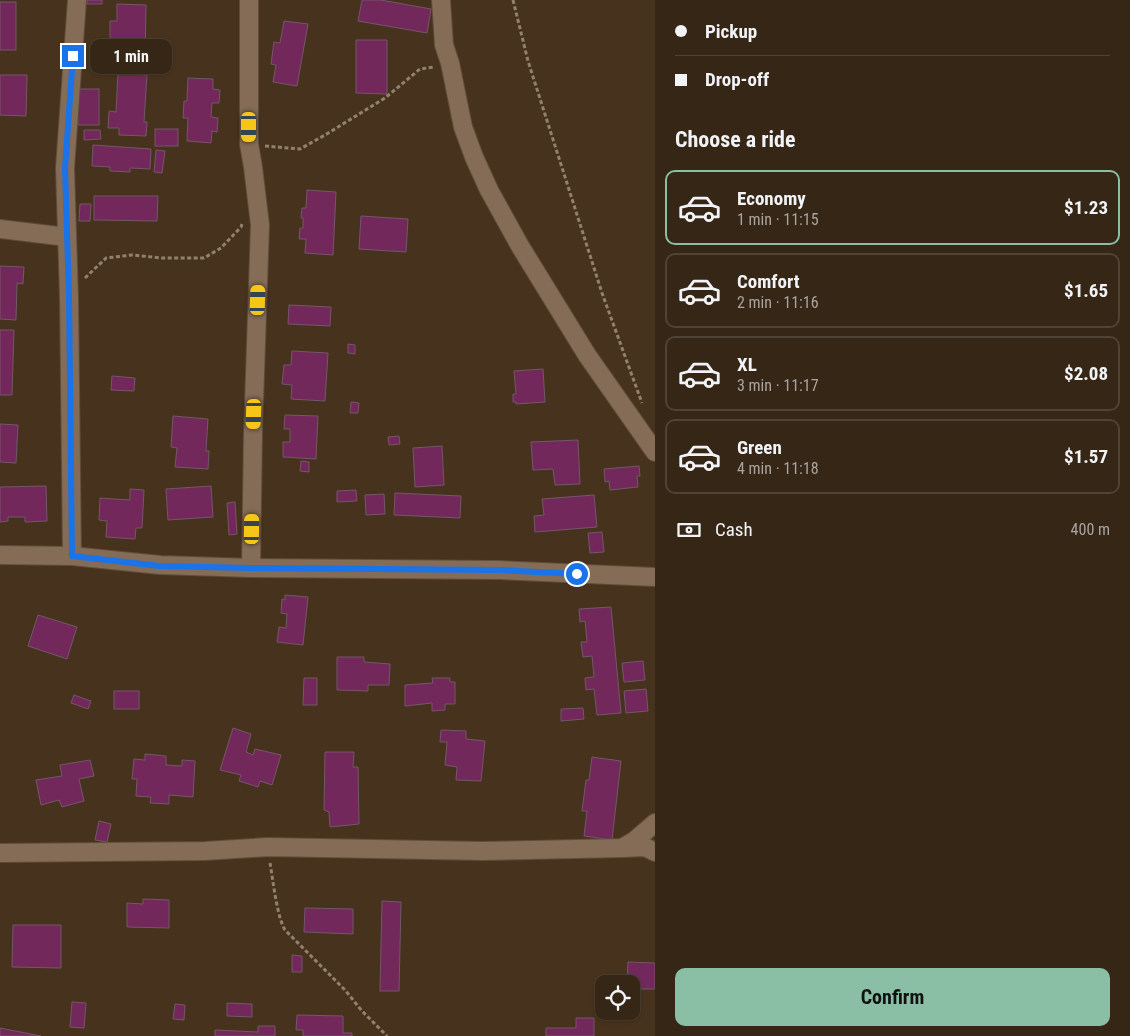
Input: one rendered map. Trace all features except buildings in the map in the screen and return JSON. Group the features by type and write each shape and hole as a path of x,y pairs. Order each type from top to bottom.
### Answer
{"street":[{"path":"72,556 69,297 65,168 77,0"},
{"path":"249,0 249,144 260,225 251,568"},
{"path":"441,0 444,45 450,63 463,127 489,190 520,246 588,355 655,452"},
{"path":"0,229 67,237"},
{"path":"0,555 72,556 160,566 499,570 655,577"},
{"path":"622,848 634,841 655,823"},
{"path":"0,853 205,852 268,847 482,851 645,847 655,852"}],"path":[{"path":"513,0 528,61 602,293 643,406"},
{"path":"268,847 279,910 285,930 345,990 362,1011 387,1036"}],"route":[{"path":"73,56 65,168 69,297 72,556 160,566 499,570 577,574"}]}
